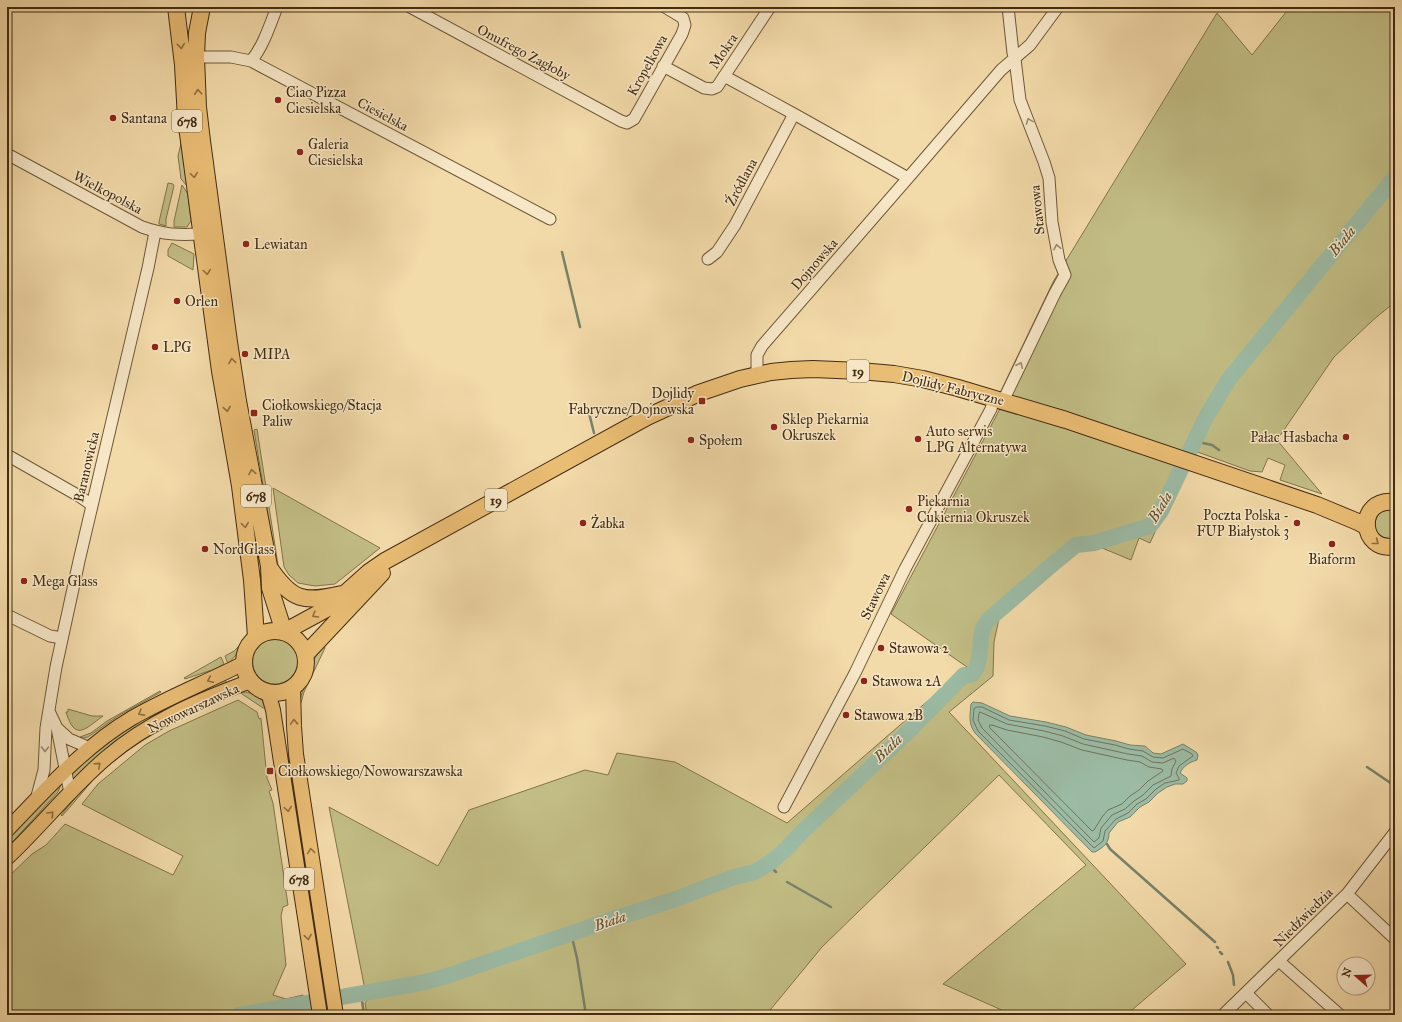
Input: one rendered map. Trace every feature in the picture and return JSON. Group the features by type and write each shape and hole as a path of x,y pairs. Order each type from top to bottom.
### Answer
{"highway":[{"name":"678","path":"176,7 183,65 186,119 220,371 240,486 252,580 256,638"},
{"name":"678","path":"202,7 197,33 196,57 198,107 202,141 238,402 268,566 270,588 284,632"},
{"name":"Dojlidy Fabryczne","path":"403,551 589,448 647,417 687,398 740,379 757,375 802,369 884,372 928,380 999,399 1066,420 1317,505 1367,527"},
{"name":"19","path":"1372,510 1382,502 1395,502"},
{"name":"Dojlidy Fabryczne","path":"1317,505 1362,511 1372,510"},
{"path":"1372,510 1368,517 1367,527 1369,535 1377,544 1386,547 1394,547"},
{"name":"19","path":"256,638 269,631 284,632 330,607 369,572 385,560 403,551"},
{"name":"19","path":"305,656 403,551"},
{"path":"268,566 287,590 301,597 316,599 344,594"},
{"path":"256,638 247,649 244,662 245,669 251,681 256,686 268,692 281,692 293,687 298,682 305,670 305,656 303,648 298,641 284,632"}],"main road":[{"name":"Nowowarszawska","path":"7,830 66,769 115,729 137,716 244,662"},
{"name":"Nowowarszawska","path":"7,858 31,835 70,792 106,758 149,727 197,703 251,681"},
{"name":"678","path":"293,687 296,754 335,1010"},
{"name":"678","path":"268,692 274,717 319,1011"}],"street":[{"path":"251,61 256,56 277,7"},
{"name":"Onufrego Zagłoby","path":"410,7 624,123"},
{"name":"Kropelkowa","path":"624,123 630,122 634,119 682,34 685,25 683,18 665,7"},
{"name":"Mokra","path":"663,66 704,88 712,89 717,87 770,7"},
{"name":"Stawowa","path":"784,806 855,673 905,569 991,409 999,399 1065,275 1060,260 1052,222 1049,178 1020,100 1008,7"},
{"name":"Dojnowska","path":"757,375 757,355 762,346 1001,70 1030,44 1058,7"},
{"name":"Ciesielska","path":"196,57 231,57 251,61 550,219"},
{"path":"724,76 908,178"},
{"name":"Źródlana","path":"708,259 717,252 735,225 794,114"},
{"name":"Wielkopolska","path":"7,154 142,227 155,232 169,234 202,234"},
{"name":"Baranowicka","path":"36,801 44,770 46,728 50,711 51,691 62,638 155,232"},
{"path":"7,455 92,505"},
{"path":"7,615 50,636 62,638"},
{"name":"Baranowicka","path":"50,711 57,728 70,792"},
{"name":"Baranowicka","path":"57,728 69,739 90,748"},
{"name":"Niedźwiedzia","path":"1223,1015 1347,894 1395,832"},
{"path":"1347,894 1395,939"},
{"path":"1279,961 1340,1015"},
{"path":"1246,993 1268,1015"}],"shaded area":[{"path":"1290,7 1395,7 1395,148 1390,154 1395,157 1395,302 1373,320 1334,357 1277,440 1322,494 1280,480 1285,465 1268,458 1262,472 1250,471 1192,450 1150,543 1139,538 1131,560 1095,545 1077,547 1001,609 994,642 993,676 949,712 1186,964 1126,1015 1013,1015 943,984 1086,865 999,775 822,947 766,1015 367,1015 365,1003 367,1000 329,807 438,866 469,810 585,770 608,775 617,753 675,762 787,823 967,667 891,614 1002,405 1001,391 1053,282 1217,13 1252,55"},
{"path":"183,135 189,188 181,179 178,156"},
{"path":"168,183 173,184 174,186 166,219 166,226 159,224 159,222"},
{"path":"182,185 188,194 191,221 187,227 174,227 174,221"},
{"path":"172,243 194,254 193,270 168,256 168,250"},
{"path":"257,429 278,565 281,574 276,564 254,430"},
{"path":"273,488 380,548 335,584 315,586 298,583 289,575 284,567"},
{"path":"1390,507 1395,508 1395,538 1388,539 1381,536 1374,529 1376,514"},
{"path":"270,638 280,638 292,644 297,652 297,670 292,678 284,683 270,684 262,681 255,674 252,666 252,656 255,648 262,641"},
{"path":"242,643 236,655 228,664 225,656 234,651"},
{"path":"324,646 325,648 304,692 301,703 299,704 315,657"},
{"path":"221,657 224,664 215,669 185,679 184,678"},
{"path":"225,680 227,684 71,785 71,773 111,739 162,709"},
{"path":"160,691 161,692 118,716 88,737 78,739 91,733 107,721"},
{"path":"241,692 253,694 262,700 266,708 263,708"},
{"path":"238,700 257,712 259,719 261,718 267,778 272,790 269,791 273,803 288,905 283,907 281,916 286,965 273,995 286,999 303,995 306,1015 7,1015 7,878 32,854 46,845 65,824 173,875 183,856 82,804 98,784 145,745 169,731"},
{"path":"212,703 213,704 164,728 119,757 105,768 124,751 153,731"},
{"path":"68,709 92,716 103,716 86,728 77,730 69,721 66,712 68,712"},
{"path":"105,768 62,816 61,815 86,785"},
{"path":"63,780 58,792 7,848 7,835"}],"water":[{"path":"973,702 982,703 1010,716 1046,722 1066,727 1086,735 1130,745 1145,746 1153,753 1161,754 1183,744 1196,752 1198,755 1197,760 1183,768 1180,773 1187,778 1187,781 1183,784 1175,784 1167,787 1149,802 1140,807 1130,817 1118,822 1109,833 1105,844 1095,852 1092,852 975,733 971,726 970,719 971,704"}],"waterway":[{"name":"Biała","path":"239,1015 421,983 444,977 673,900 734,877 755,872 771,862 908,732 964,675 970,674 974,671 979,659 982,632 988,620 1076,545 1094,543 1150,526 1161,511 1206,417 1229,379 1395,177"},
{"path":"562,252 580,327"},
{"path":"589,413 594,433"},
{"path":"1194,441 1212,445 1219,450"},
{"path":"1367,767 1395,786"},
{"path":"1107,844 1110,849 1215,942"},
{"path":"768,864 776,872"},
{"path":"787,882 831,907"},
{"path":"571,933 577,958 586,1015"},
{"path":"1228,962 1233,975 1234,985"},
{"path":"361,993 364,1015"}],"place":[{"name":"Ciao Pizza Ciesielska","path":"278,100"},
{"name":"Santana","path":"113,118"},
{"name":"Galeria Ciesielska","path":"300,152"},
{"name":"Lewiatan","path":"246,244"},
{"name":"Orlen","path":"177,301"},
{"name":"LPG","path":"155,347"},
{"name":"MIPA","path":"245,354"},
{"name":"Dojlidy Fabryczne/Dojnowska","path":"702,401"},
{"name":"Ciołkowskiego/Stacja Paliw","path":"254,413"},
{"name":"Sklep Piekarnia Okruszek","path":"774,427"},
{"name":"Pałac Hasbacha","path":"1346,437"},
{"name":"Auto serwis LPG Alternatywa","path":"918,439"},
{"name":"Społem","path":"691,440"},
{"name":"Piekarnia Cukiernia Okruszek","path":"909,509"},
{"name":"Żabka","path":"583,523"},
{"name":"Poczta Polska - FUP Białystok 3","path":"1297,523"},
{"name":"Biaform","path":"1332,544"},
{"name":"NordGlass","path":"205,549"},
{"name":"Mega Glass","path":"24,581"},
{"name":"Stawowa 2","path":"881,648"},
{"name":"Stawowa 2A","path":"864,681"},
{"name":"Stawowa 2B","path":"846,715"},
{"name":"Ciołkowskiego/Nowowarszawska","path":"270,771"}]}
